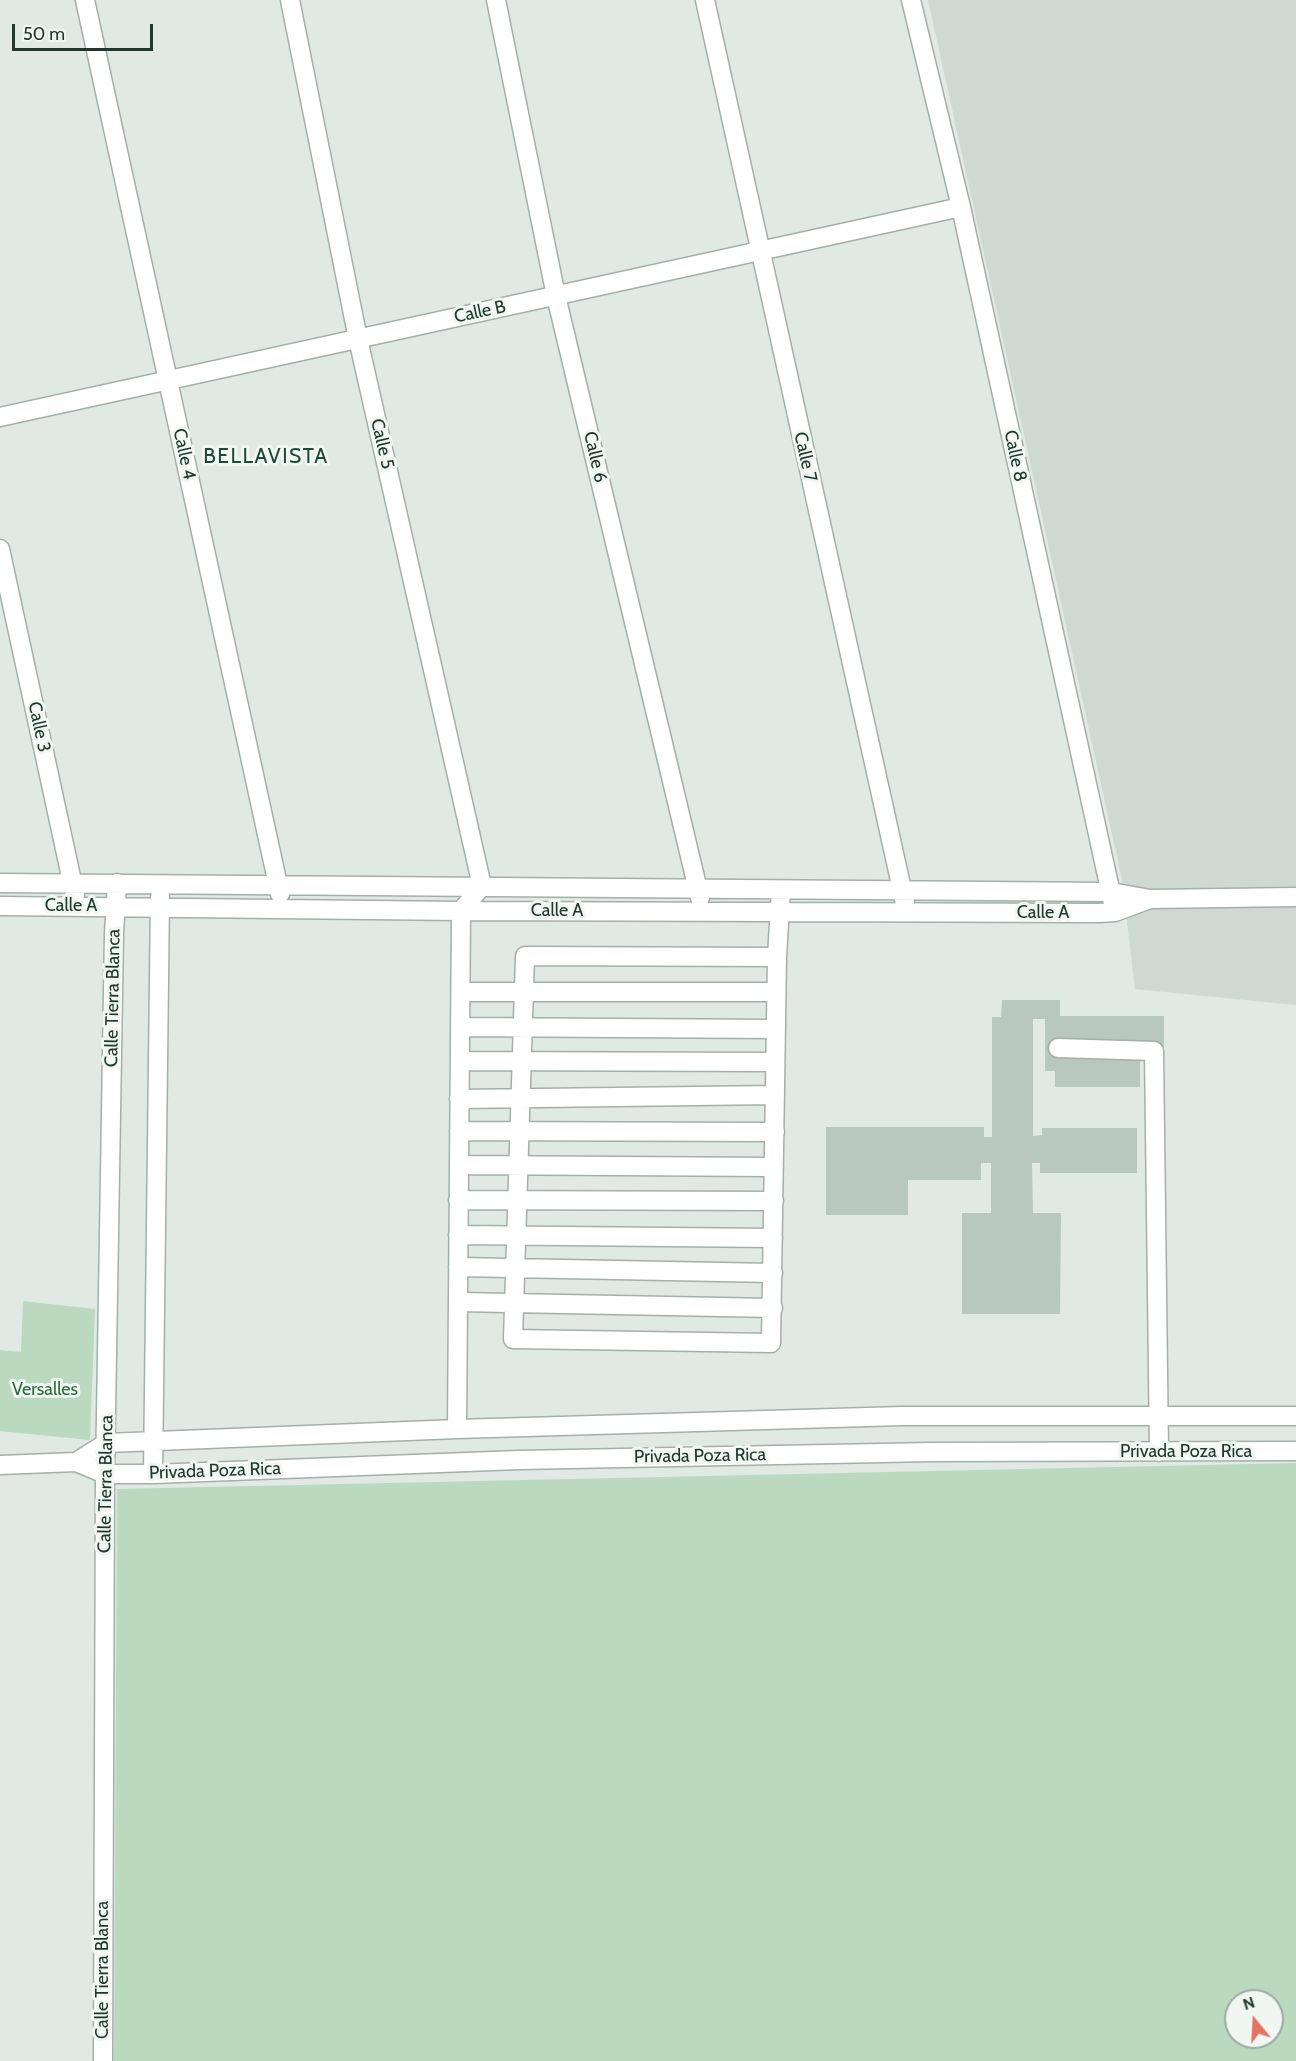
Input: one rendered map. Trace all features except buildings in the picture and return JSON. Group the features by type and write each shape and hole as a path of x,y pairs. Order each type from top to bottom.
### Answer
{"street":[{"name":"Calle 4","path":"85,0 283,908"},
{"name":"Calle 5","path":"290,0 358,339 482,886"},
{"name":"Calle 6","path":"496,0 556,296 703,911"},
{"name":"Calle 7","path":"705,0 907,913"},
{"name":"Calle 8","path":"911,0 961,207 1115,912"},
{"name":"Calle B","path":"0,417 961,207"},
{"name":"Calle 3","path":"0,549 78,906"},
{"name":"Calle A","path":"0,883 1111,892 1150,898"},
{"name":"Calle Tierra Blanca","path":"103,2061 105,1474 117,883"},
{"path":"153,1474 160,884"},
{"path":"457,1428 461,911 482,886"},
{"path":"777,957 525,956 518,1237 513,1339 771,1343 776,992 781,890"},
{"path":"1115,912 1150,898 1296,897"},
{"name":"Calle A","path":"0,906 461,911 1115,912"},
{"path":"460,992 776,992"},
{"path":"461,1028 776,1029"},
{"path":"1058,1048 1154,1050 1159,1452"},
{"path":"460,1061 775,1062"},
{"path":"459,1099 775,1095"},
{"path":"459,1131 775,1132"},
{"path":"459,1165 774,1167"},
{"path":"458,1200 774,1201"},
{"path":"458,1235 774,1238"},
{"path":"458,1267 773,1273"},
{"path":"458,1302 773,1308"},
{"path":"76,1462 106,1443 153,1443 457,1428 902,1416 1296,1416"},
{"name":"Privada Poza Rica","path":"105,1474 519,1460 932,1452 1296,1451"},
{"path":"0,1465 76,1462 105,1474"}],"shaded area":[{"path":"928,0 1296,0 1296,1005 1135,989 1122,879"}],"green space":[{"name":"Versalles","path":"23,1301 95,1309 90,1440 0,1431 0,1350 21,1352"},
{"path":"1296,1463 1296,2061 114,2061 117,1489"}],"district":[{"name":"BELLAVISTA","path":"266,457"}]}
